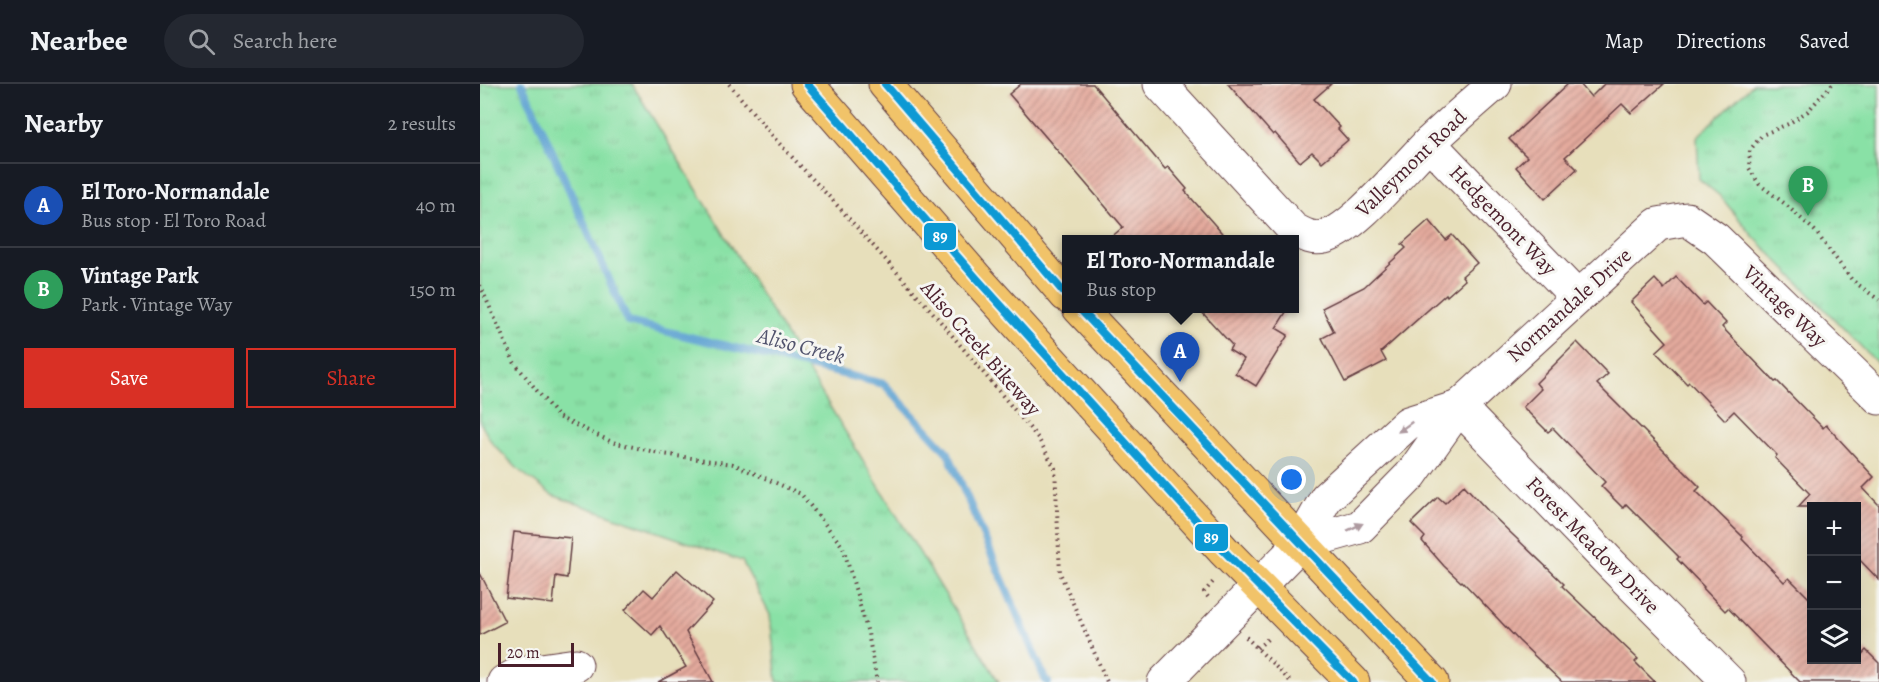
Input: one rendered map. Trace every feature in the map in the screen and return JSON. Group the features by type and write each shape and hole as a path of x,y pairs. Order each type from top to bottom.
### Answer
{"main road":[{"path":"807,84 977,279 1258,586 1353,682"},
{"path":"885,84 1062,290"},
{"path":"1082,313 1432,682"}],"street":[{"name":"Valleymont Road","path":"1160,84 1293,229 1308,237 1324,237 1340,230 1355,218 1429,143 1495,84"},
{"name":"Hedgemont Way","path":"1429,143 1577,297"},
{"name":"Normandale Drive","path":"1300,544 1360,527 1411,475 1459,407 1658,224 1687,219"},
{"name":"Vintage Way","path":"1687,219 1716,239 1879,398"},
{"name":"Normandale Drive","path":"1164,682 1300,544 1326,498 1408,423 1459,407"},
{"name":"Forest Meadow Drive","path":"1459,407 1612,566 1728,682"},
{"path":"504,682 520,673 576,665"}],"path":[{"name":"Aliso Creek Bikeway","path":"729,84 777,141 935,315 1038,438 1055,468 1060,573 1107,682"},
{"path":"1832,84 1808,111 1788,124 1762,135 1750,150 1749,168 1760,184 1815,231 1852,280 1879,300"},
{"path":"480,285 514,362 558,417 612,442 663,454 733,464 801,494 843,548 868,633 877,682"},
{"path":"1257,648 1291,682"}],"green space":[{"path":"480,84 632,84 999,682 777,682 770,615 742,561 552,495 520,471 492,443 480,422"},
{"path":"1753,84 1879,84 1879,365 1753,236 1720,196 1699,179 1697,137"}],"building":[{"path":"1021,84 1093,84 1165,169 1168,167 1187,189 1185,191 1224,235 1114,235 1123,227 1009,94"},
{"path":"1228,84 1331,84 1314,99 1340,127 1338,129 1348,140 1322,162 1312,152 1300,162"},
{"path":"1568,84 1580,84 1591,97 1604,84 1664,84 1631,113 1622,104 1565,157 1577,169 1545,199 1516,167 1527,157 1509,139"},
{"path":"1429,220 1446,240 1452,235 1477,263 1462,276 1465,280 1381,352 1386,361 1345,382 1322,338 1334,332 1322,308 1364,287 1406,248 1402,244"},
{"path":"1676,277 1703,305 1706,302 1726,323 1722,327 1823,428 1826,425 1874,477 1863,488 1879,505 1879,580 1861,561 1861,502 1807,502 1807,507 1798,507 1810,494 1775,458 1777,455 1734,411 1725,420 1656,352 1667,342 1631,302 1655,279 1664,289"},
{"path":"1203,313 1285,313 1276,328 1288,335 1256,386 1235,373 1244,359 1229,350 1232,345"},
{"path":"1577,342 1608,374 1597,384 1700,487 1696,491 1743,537 1742,539 1784,582 1789,578 1807,596 1807,664 1861,664 1861,656 1866,650 1879,663 1879,682 1800,682 1728,608 1725,611 1677,559 1679,557 1626,504 1623,508 1601,486 1605,482 1553,428 1548,432 1523,407 1541,389 1536,383"},
{"path":"1464,485 1564,584 1562,586 1638,659 1635,662 1655,682 1562,682 1462,581 1444,566 1422,541 1425,537 1411,523 1438,497 1445,503"},
{"path":"514,532 571,538 567,578 556,576 553,604 506,598"},
{"path":"677,570 713,602 686,632 713,682 658,682 686,667 660,626 652,635 625,610 644,589 653,597"},
{"path":"480,573 505,622 480,635"}],"waterway":[{"name":"Aliso Creek","path":"522,84 628,322 884,384 948,453 1048,682"}],"transit line":[{"name":"89","path":"807,84 977,279 1224,551 1353,682"},
{"name":"89","path":"885,84 1062,290"},
{"name":"89","path":"1084,313 1432,682"}],"place":[{"name":"Vintage Park","path":"1808,216"},
{"name":"El Toro-Normandale","path":"1180,382"}]}
